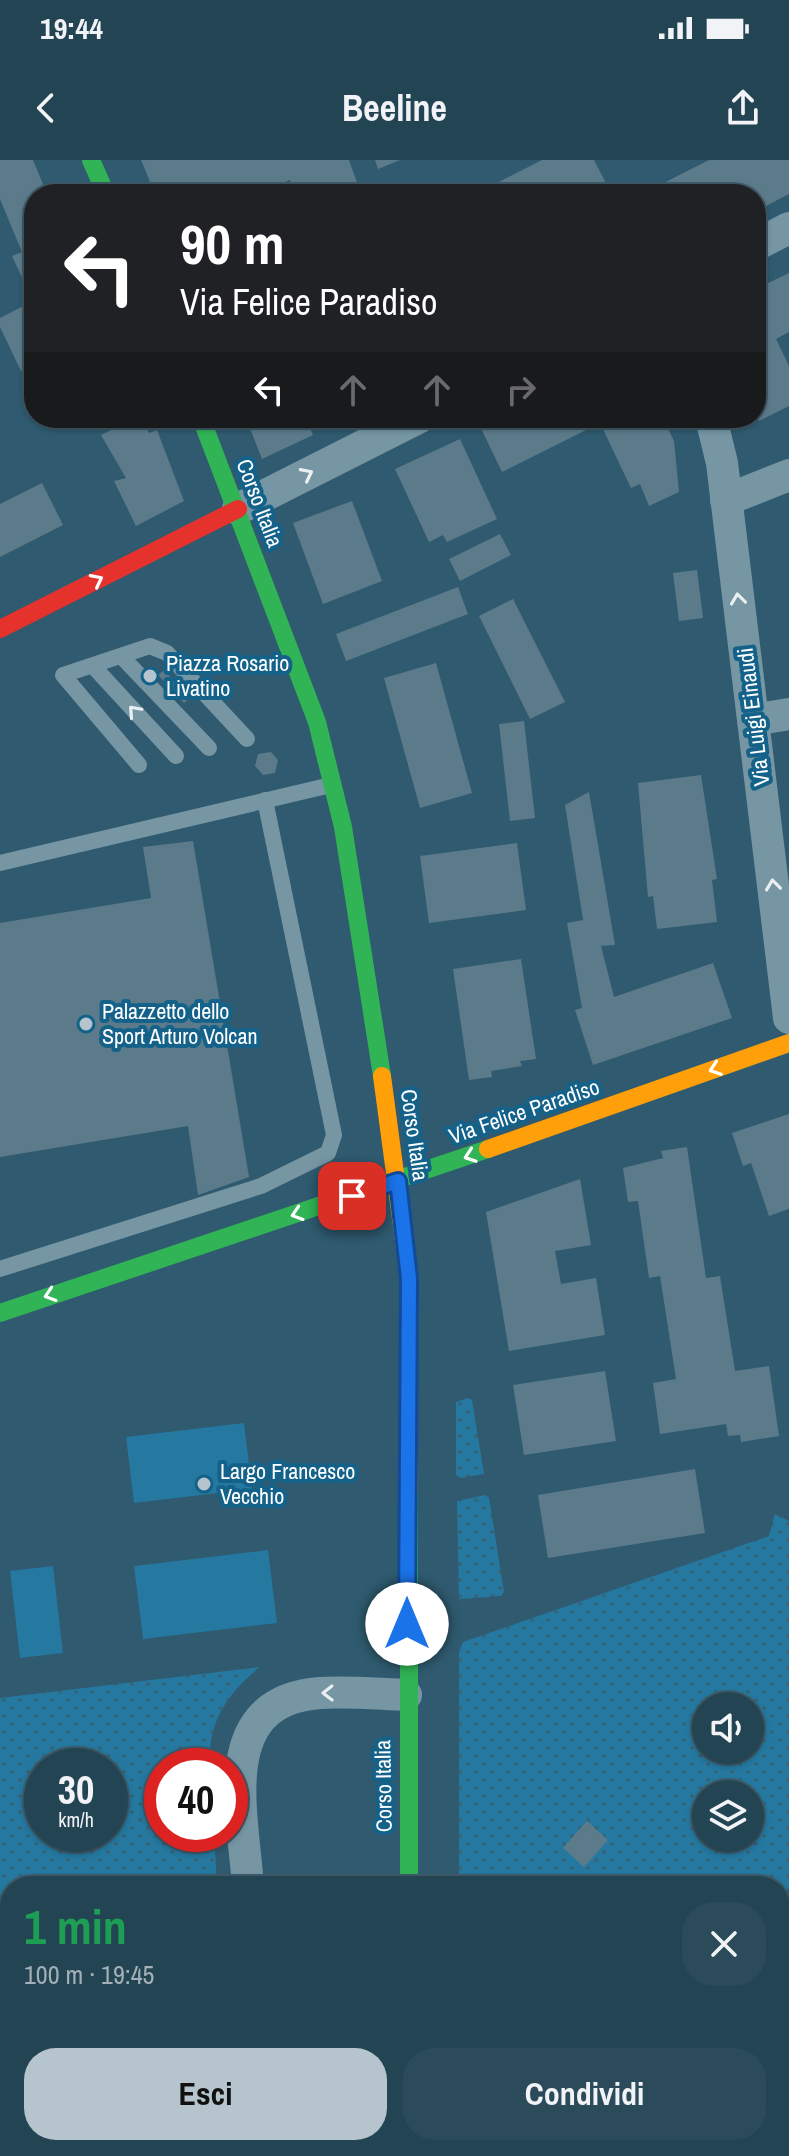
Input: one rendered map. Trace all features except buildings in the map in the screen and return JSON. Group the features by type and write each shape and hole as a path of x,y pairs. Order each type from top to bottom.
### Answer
{"street":[{"path":"91,160 102,184"},
{"path":"766,240 789,228"},
{"name":"Corso Italia","path":"205,428 317,722 343,827 398,1181 409,1278 406,1695 409,1876"},
{"name":"Via Luigi Einaudi","path":"713,428 726,500 789,1018"},
{"path":"0,629 238,509 369,429"},
{"path":"726,500 789,475"},
{"path":"753,720 789,714"},
{"name":"Via Felice Paradiso","path":"0,1313 398,1181 789,1043"},
{"path":"247,1876 243,1746 256,1720 282,1701 319,1693 406,1695"}],"lane":[{"path":"139,765 63,675 150,646 167,653 247,739"},
{"path":"122,657 209,748"},
{"path":"93,666 176,756"},
{"path":"0,863 332,784"},
{"path":"0,1269 261,1186 328,1153 334,1135 265,800"}],"shaded area":[{"path":"468,1398 472,1400 484,1474 461,1478 456,1475 456,1402"},
{"path":"244,1423 252,1489 134,1503 126,1437"},
{"path":"485,1495 489,1498 504,1592 501,1596 459,1599 457,1501"},
{"path":"775,1514 789,1521 789,1876 459,1876 459,1653 463,1642 769,1536"},
{"path":"268,1550 277,1623 143,1639 134,1566"},
{"path":"53,1566 63,1653 20,1658 10,1571"},
{"path":"260,1667 229,1698 216,1722 210,1748 144,1748 144,1852 215,1852 216,1876 0,1876 0,1698"}],"traffic: fast":[{"path":"91,160 102,184"},
{"path":"205,428 317,722 343,827 382,1076"},
{"path":"0,1313 488,1149"},
{"path":"409,1489 409,1876"}],"traffic: slow":[{"path":"488,1149 789,1043"},
{"path":"382,1076 409,1278 409,1489"}],"traffic: jam":[{"path":"0,629 238,509"}],"place":[{"name":"Piazza Rosario Livatino","path":"150,676"},
{"name":"Palazzetto dello Sport Arturo Volcan","path":"86,1024"},
{"name":"Largo Francesco Vecchio","path":"204,1484"}],"route":[{"path":"352,1196 398,1181 409,1278 407,1624"}]}
